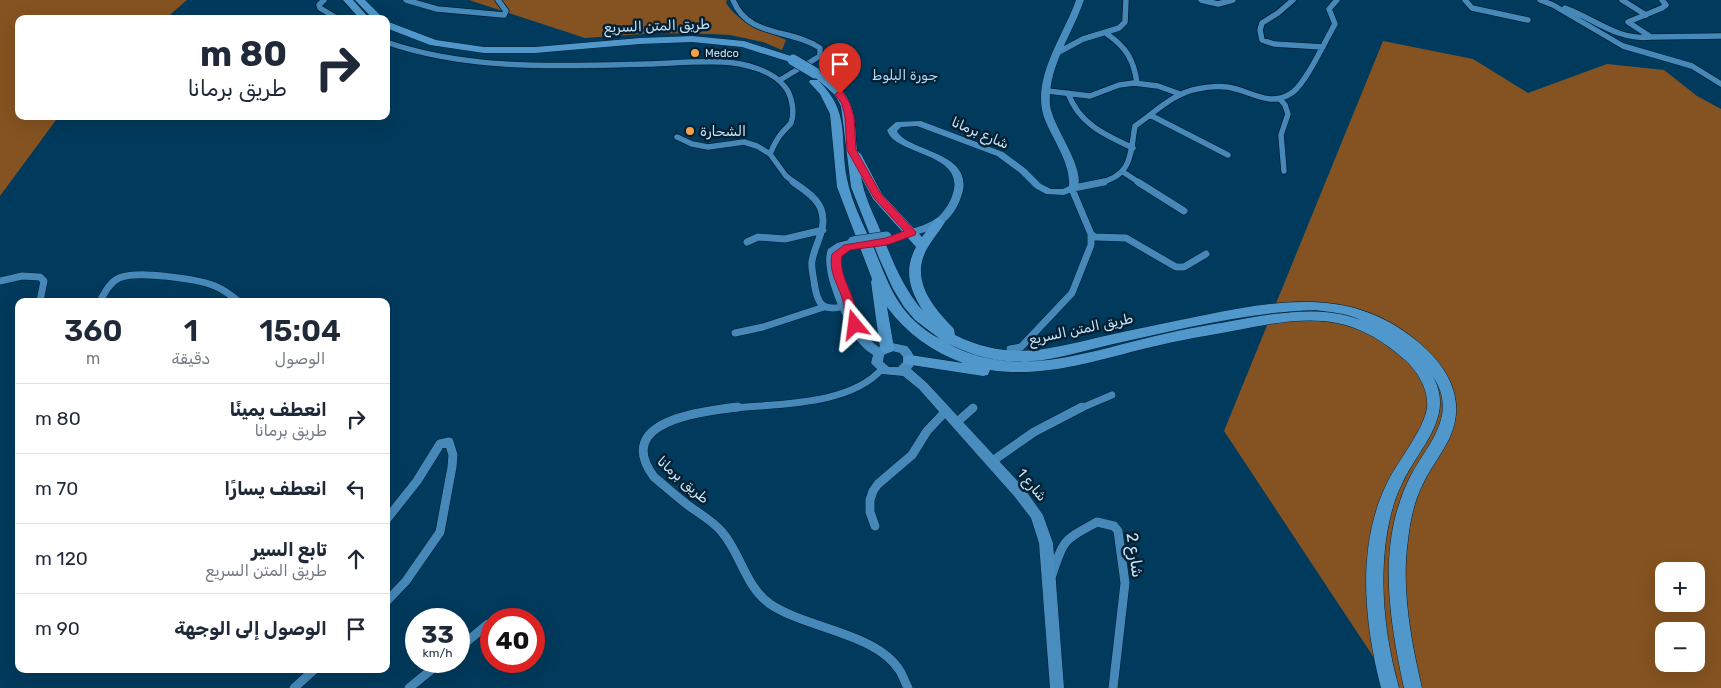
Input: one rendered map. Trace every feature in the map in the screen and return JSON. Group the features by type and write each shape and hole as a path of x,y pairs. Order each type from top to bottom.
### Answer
{"highway":[{"path":"348,0 361,15"},
{"path":"360,0 375,15"},
{"name":"طريق المتن السريع","path":"390,26 400,32 420,38 452,46 480,49 542,49 698,38 755,46 831,85 846,104 858,190 896,285 912,309 929,326 962,346 1000,357 1024,358 1044,356 1176,326 1275,307 1304,304 1354,312 1368,317 1404,337 1430,362 1447,390 1450,404 1446,432 1421,470 1410,494 1399,544 1397,579 1399,604 1403,644 1412,688"},
{"name":"طريق المتن السريع","path":"390,34 439,50 489,55 706,45 750,52 790,63"},
{"name":"طريق المتن السريع","path":"812,75 833,103 836,114 841,179 877,274 890,300 923,336 937,345 973,361 1013,369 1056,365 1152,342 1281,317 1304,315 1337,317 1381,334 1405,352 1417,364 1429,383 1434,409 1393,485 1384,510 1380,532 1375,609 1379,640 1390,688"},
{"path":"851,150 877,196 911,232 923,248"},
{"path":"939,222 923,248 915,266 918,289 932,315 962,346"},
{"path":"877,274 877,292 887,336 883,350"},
{"path":"907,365 983,371 1013,369"}],"street":[{"path":"324,0 319,5 320,8 331,15"},
{"path":"406,0 437,9 504,15 506,11 498,0"},
{"path":"734,0 734,7 754,24 774,32 807,41 820,48 820,56 780,80"},
{"path":"1010,349 1021,347 1072,294 1091,244 1091,234 1073,188 1074,177 1047,112 1048,90 1053,64 1075,18 1080,0"},
{"path":"1057,53 1083,39 1107,34 1123,25 1126,0"},
{"path":"1201,0 1218,4 1233,0"},
{"path":"1293,0 1278,13 1262,23 1260,30 1261,38 1271,44 1324,47"},
{"path":"1073,188 1114,179 1123,172 1133,148 1135,126 1180,94 1212,86 1227,86 1265,99 1280,99 1294,91 1324,47 1336,24 1330,8 1337,0"},
{"path":"1465,0 1468,6 1472,8 1528,20"},
{"path":"1540,0 1575,11 1624,36 1637,39 1721,36"},
{"path":"1622,0 1646,15"},
{"path":"1651,37 1628,22 1666,5 1662,0"},
{"path":"1553,5 1628,48 1692,66 1721,84"},
{"path":"1107,34 1122,44 1130,54 1137,83"},
{"path":"390,43 415,52 464,61 586,66 724,62 757,68 780,80 790,94 792,118 790,124 774,143 770,154"},
{"path":"1048,90 1092,96 1119,85 1137,83 1159,87 1180,94"},
{"path":"1068,94 1071,106 1086,123 1133,148"},
{"path":"1280,99 1286,106 1287,116 1287,121 1281,128 1280,137 1284,171"},
{"path":"1150,114 1228,156"},
{"name":"شارع برمانا","path":"939,222 956,199 959,187 958,175 945,162 899,140 892,130 899,124 918,123 1000,154 1049,192 1064,192 1073,188"},
{"path":"677,137 688,143 706,147 720,147 733,142 756,145 770,154 786,176 818,203 823,213 823,230 815,251 812,274 816,297 818,302 824,307"},
{"path":"1123,172 1184,211"},
{"path":"883,350 877,363 882,370 891,373 907,365 903,349 883,350 864,342 847,308 837,272 836,258 841,250 854,243 890,238 939,222"},
{"path":"747,242 759,236 782,239 823,230"},
{"path":"1091,234 1099,238 1126,238 1176,267 1184,267 1206,254"},
{"path":"102,298 114,279 131,275 198,281 226,291 234,298"},
{"path":"0,281 22,276 40,276 44,281 41,298"},
{"path":"735,332 763,328 824,307 847,308"},
{"name":"شارع 1","path":"907,365 922,386 1037,514 1046,543 1057,688"},
{"name":"طريق برمانا","path":"882,370 870,382 838,395 735,407 683,416 667,421 658,426 647,438 642,450 642,460 654,477 721,532 731,543 757,591 766,601 791,616 854,638 883,652 897,665 905,678 908,688"},
{"path":"991,462 1012,444 1046,425 1077,408 1112,395"},
{"path":"956,423 973,408"},
{"path":"875,526 870,510 871,499 876,485 910,457 929,428 945,412"},
{"path":"390,515 418,480 440,444 449,442 452,447 452,467 440,532 406,581 390,598"},
{"name":"شارع 2","path":"1049,582 1062,545 1070,537 1097,522 1114,526 1118,531 1125,583 1113,688"},
{"path":"470,639 480,631"},
{"path":"294,688 311,673"},
{"path":"409,688 427,673"}],"shaded area":[{"path":"0,0 187,0 170,15 15,15 15,120 56,120 0,196"},
{"path":"469,0 727,0 726,3 738,17 761,30 786,40 782,50 763,42 730,35 657,33 585,38"},
{"path":"1383,41 1473,59 1528,93 1607,64 1664,70 1697,96 1721,109 1721,688 1394,688 1224,431"}],"place":[{"name":"Medco","path":"695,53"},
{"name":"الشحارة","path":"690,131"}],"district":[{"name":"جورة البلوط","path":"905,75"}],"route":[{"path":"840,94 846,104 849,117 851,150 861,164 877,196 911,232 887,241 848,247 837,254 837,272 849,305 849,313 855,325"}]}
